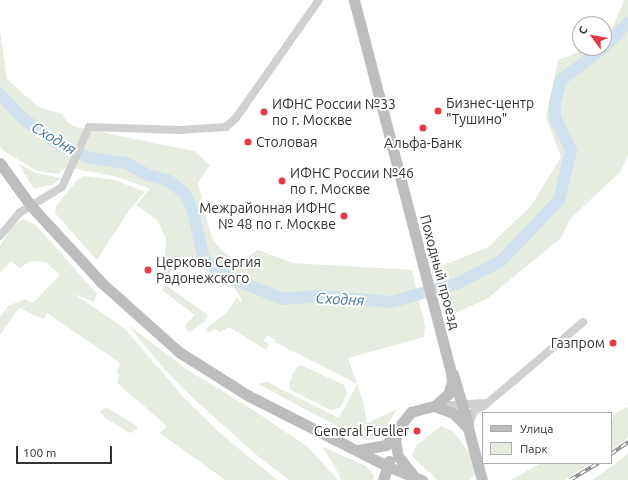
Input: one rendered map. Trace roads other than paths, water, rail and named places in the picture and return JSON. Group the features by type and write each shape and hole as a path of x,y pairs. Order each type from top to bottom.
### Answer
{"main road":[{"name":"Походный проезд","path":"354,0 436,318 449,365 463,405 468,428 480,466 482,480"},
{"path":"0,163 30,206 103,284 179,352 249,396 388,466 421,480"},
{"name":"Походный проезд","path":"434,406 445,399 450,389 449,365"},
{"path":"357,450 386,445 411,412 434,406 453,413 468,428"},
{"path":"383,480 396,441 398,428"},
{"path":"396,441 400,462 421,480"},
{"path":"476,480 480,466"},
{"path":"405,480 421,480"}],"street":[{"path":"0,236 19,213 62,187 75,162 89,127 179,130 226,127 236,118 319,0"},
{"path":"468,428 471,414 488,402 583,322"},
{"path":"434,406 488,402"}],"waterway":[{"name":"Сходня","path":"612,39 628,23"},
{"name":"Сходня","path":"0,94 22,118 63,147 90,158 126,163 148,175 169,181 184,193 192,208 204,259 233,279 283,299 320,296 391,302 458,283 501,261 559,200 571,150 555,117 555,103 561,80 592,56"}],"railway":[{"path":"612,453 628,442"},
{"path":"570,480 596,464"}],"place":[{"name":"Бизнес-центр \"Тушино\"","path":"438,111"},
{"name":"ИФНС России №33 по г. Москве","path":"264,112"},
{"name":"Альфа-Банк","path":"423,128"},
{"name":"Столовая","path":"248,142"},
{"name":"ИФНС России №46 по г. Москве","path":"282,181"},
{"name":"Межрайонная ИФНС № 48 по г. Москве","path":"344,216"},
{"name":"Церковь Сергия Радонежского","path":"148,270"},
{"name":"Газпром","path":"613,343"},
{"name":"General Fueller","path":"417,431"}]}
